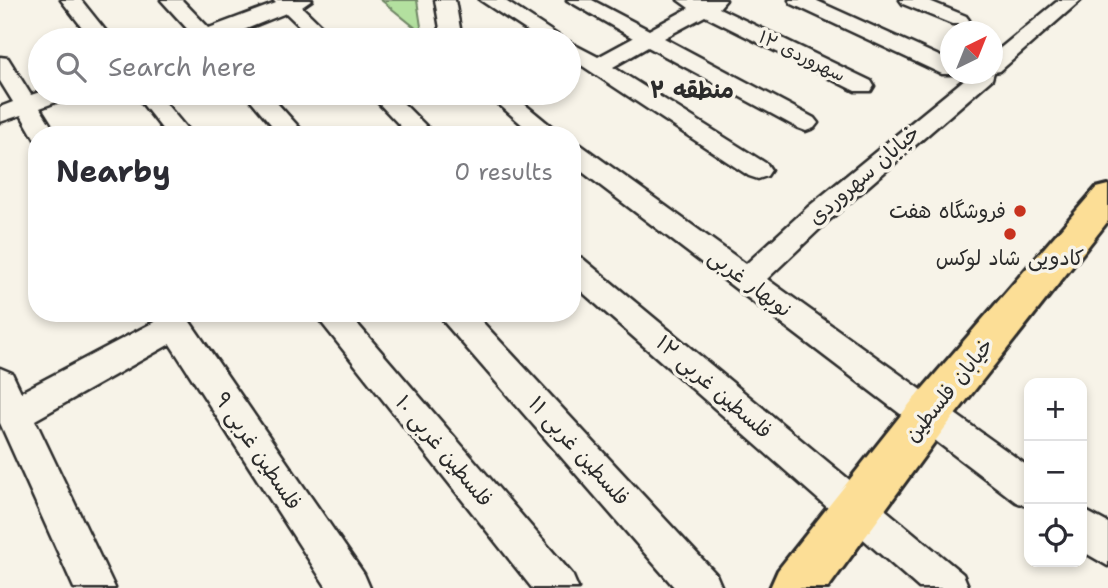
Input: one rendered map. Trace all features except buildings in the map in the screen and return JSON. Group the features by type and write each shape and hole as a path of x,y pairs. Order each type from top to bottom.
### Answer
{"main road":[{"name":"خیابان فلسطین","path":"796,588 928,415 1108,197"}],"street":[{"path":"71,0 93,28"},
{"path":"171,0 194,28"},
{"path":"445,0 450,28"},
{"path":"489,0 535,28"},
{"path":"577,0 806,123"},
{"path":"799,0 940,64"},
{"path":"910,0 959,20"},
{"name":"خیابان سهروردی","path":"1003,53 1071,0"},
{"path":"229,28 291,2 315,28"},
{"path":"598,66 703,3"},
{"name":"سهروردی ۱۲","path":"703,3 863,86"},
{"path":"581,55 758,170"},
{"path":"0,63 39,126"},
{"name":"خیابان سهروردی","path":"747,280 966,84"},
{"path":"0,115 28,105"},
{"path":"155,105 172,126"},
{"path":"267,105 286,126"},
{"path":"392,105 414,126"},
{"path":"512,105 538,126"},
{"name":"نوبهار غربی","path":"581,158 1024,485"},
{"name":"فلسطین غربی ۱۲","path":"581,274 949,588"},
{"path":"95,588 6,399 167,322"},
{"name":"فلسطین غربی ۹","path":"172,322 350,588"},
{"name":"فلسطین غربی ۱۰","path":"336,322 558,588"},
{"name":"فلسطین غربی ۱۱","path":"463,322 702,588"},
{"path":"1087,532 1108,547"}],"green space":[{"path":"381,0 417,0 421,28 416,28"}],"place":[{"name":"فروشگاه هفت","path":"1020,211"},
{"name":"کادویی شاد لوکس","path":"1010,234"}],"district":[{"name":"منطقه ۲","path":"692,90"}]}
